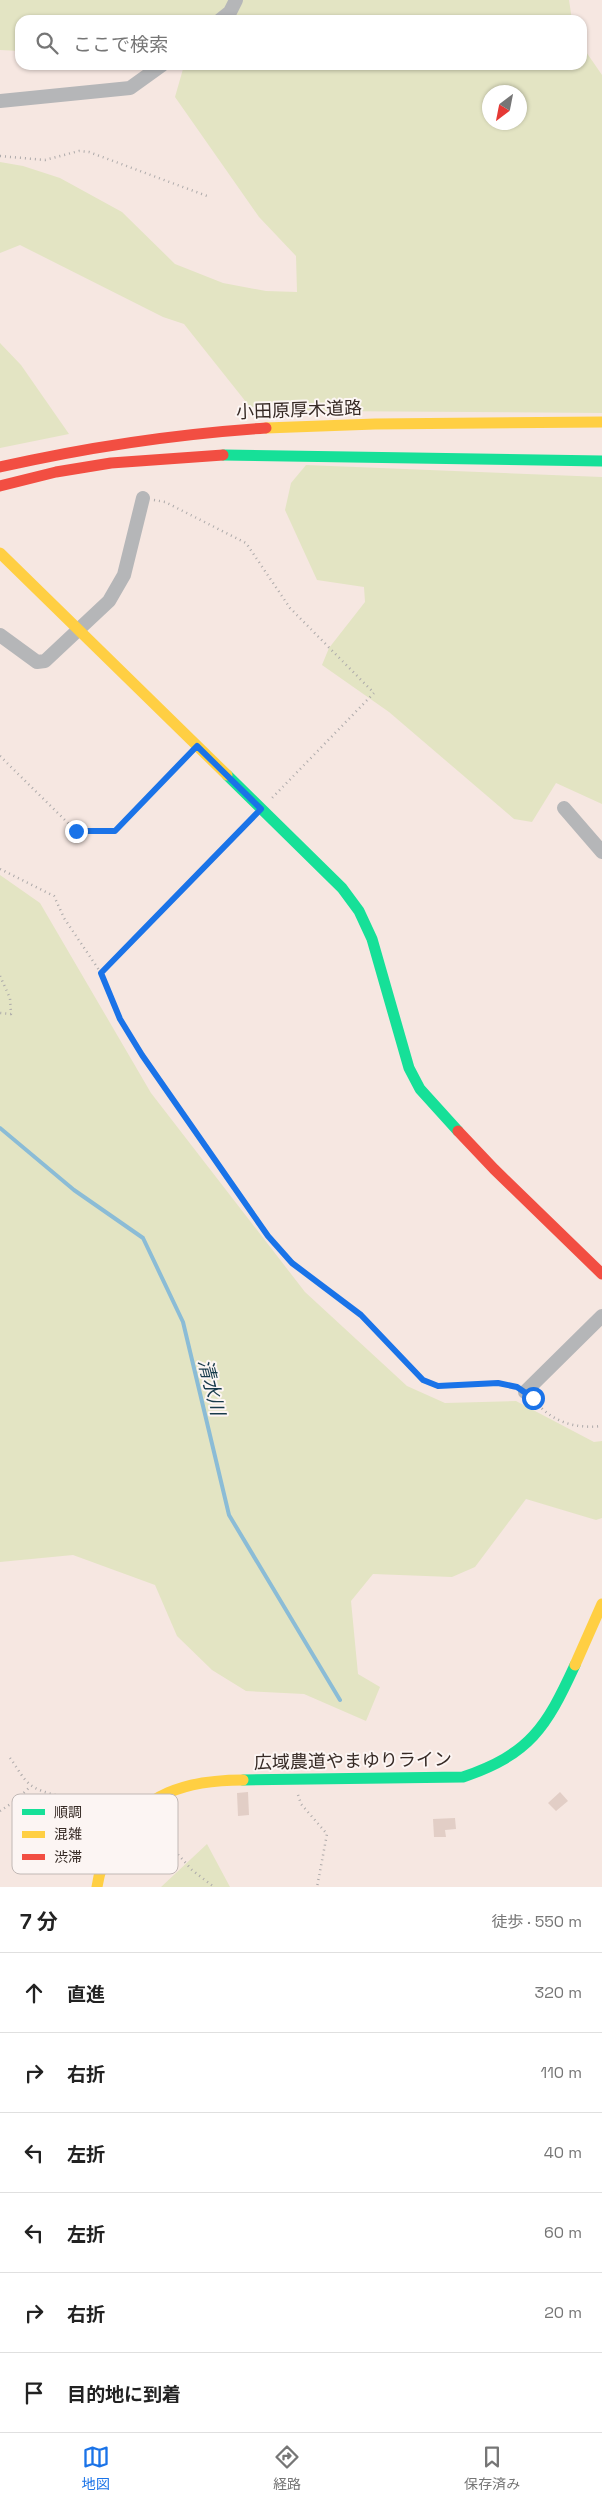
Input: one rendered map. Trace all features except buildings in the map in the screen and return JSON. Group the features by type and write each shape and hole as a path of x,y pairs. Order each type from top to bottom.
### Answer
{"main road":[{"name":"小田原厚木道路","path":"0,467 51,454 108,443 219,431 325,425 602,422"},
{"path":"0,486 56,472 111,463 229,455 602,461"},
{"path":"0,553 342,888 359,911 372,940 409,1068 420,1089 494,1170 602,1274"},
{"name":"広域農道やまゆりライン","path":"163,1794 178,1787 211,1780 463,1777 514,1754 532,1738 553,1708 602,1604"},
{"name":"広域農道やまゆりライン","path":"97,1887 101,1874"}],"street":[{"path":"226,15 230,12 236,0"},
{"path":"0,102 130,88 155,70"},
{"path":"0,635 36,662 45,661 78,631 109,601 124,575 143,498"},
{"path":"564,808 602,852"},
{"path":"525,1392 602,1316"}],"path":[{"path":"0,156 45,160 79,151 89,152 207,196"},
{"path":"101,973 374,693 290,608 246,542 165,502 143,498"},
{"path":"0,756 76,831 115,831 197,746"},
{"path":"0,869 54,896 64,918 101,973 120,1019 142,1055 268,1236 292,1263 361,1315 423,1380 438,1386 498,1383 517,1387 525,1392 549,1416 559,1422 602,1426"},
{"path":"0,976 10,998 11,1014 0,1013"},
{"path":"10,1758 31,1786 65,1794"},
{"path":"295,1778 301,1804 327,1834 316,1887"},
{"path":"22,1794 31,1786"},
{"path":"0,1811 12,1803"},
{"path":"178,1854 192,1870 214,1887"}],"green space":[{"path":"0,0 569,0 571,15 15,15 15,51 0,50"},
{"path":"587,53 602,75 602,413 318,411 250,407 184,324 163,317 20,245 0,253 0,162 23,166 60,178 122,212 175,264 223,283 266,291 297,292 296,256 259,217 175,97 183,70 587,70"},
{"path":"0,343 21,365 69,434 0,448"},
{"path":"306,465 602,477 602,804 556,783 532,822 514,819 389,712 322,665 329,648 365,602 364,587 317,580 285,510 291,483"},
{"path":"0,875 40,903 151,1093 305,1292 407,1386 445,1403 516,1401 594,1442 602,1441 602,1518 596,1520 526,1499 475,1567 452,1577 373,1574 351,1601 358,1674 380,1687 366,1721 304,1694 246,1691 212,1670 177,1636 155,1585 73,1555 0,1562"},
{"path":"207,1844 230,1887 161,1887 175,1874 178,1874 178,1871"}],"waterway":[{"name":"清水川","path":"0,1128 74,1190 143,1238 183,1322 229,1515 340,1700"}],"traffic: fast":[{"path":"223,455 602,461"},
{"path":"227,775 342,888 359,911 372,939 409,1068 420,1089 458,1131"},
{"path":"243,1780 463,1777 505,1759 533,1736 555,1706 575,1665"}],"traffic: slow":[{"path":"266,428 375,424 602,422"},
{"path":"0,553 227,775"},
{"path":"575,1665 602,1604"},
{"path":"166,1794 203,1783 243,1780"},
{"path":"97,1887 100,1874"}],"traffic: jam":[{"path":"0,467 132,442 266,428"},
{"path":"0,486 56,472 111,463 223,455"},
{"path":"458,1131 494,1169 602,1274"}],"route":[{"path":"76,831 115,831 197,746 261,809 101,973 120,1019 142,1055 268,1236 292,1263 361,1315 423,1380 438,1386 498,1383 517,1387 533,1398"}]}
